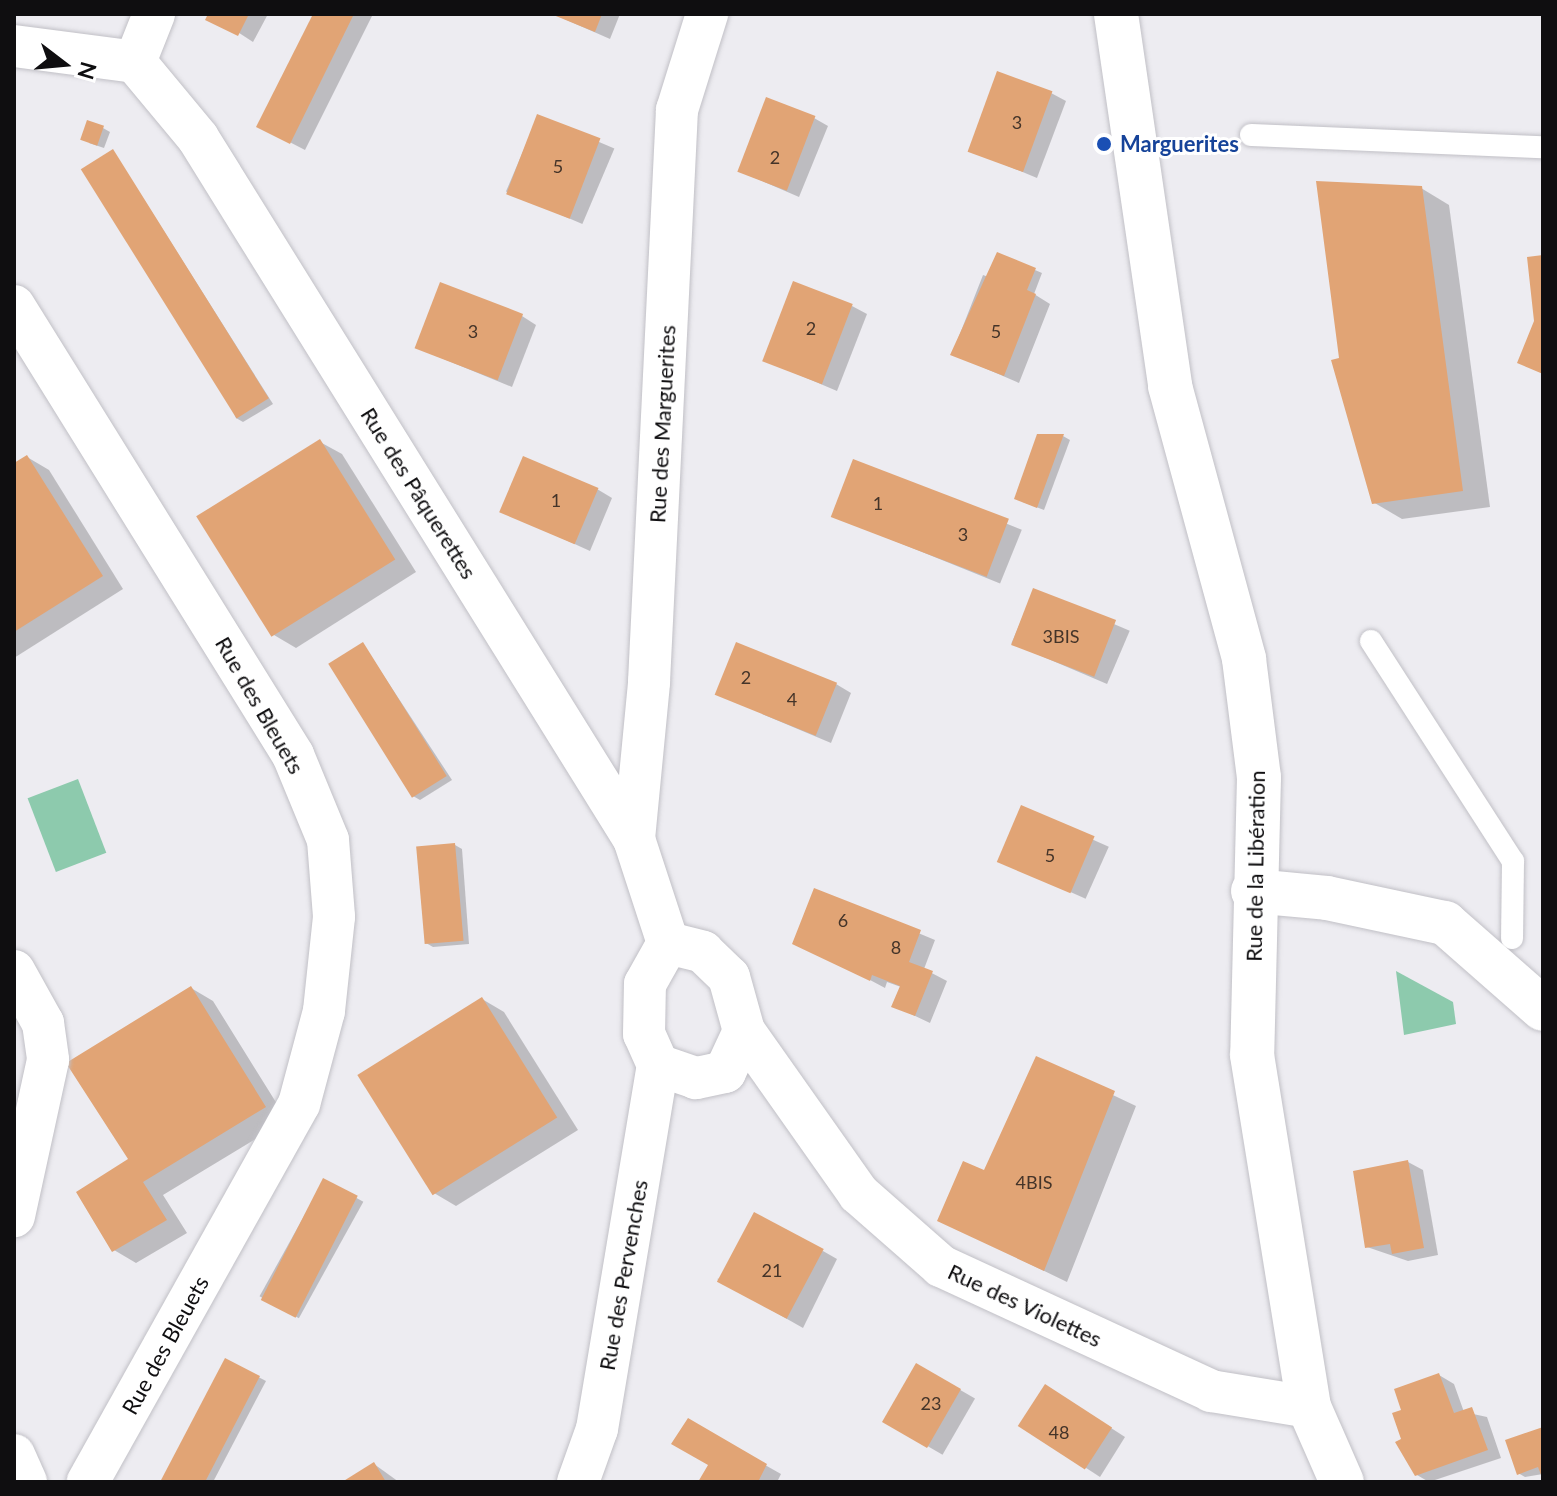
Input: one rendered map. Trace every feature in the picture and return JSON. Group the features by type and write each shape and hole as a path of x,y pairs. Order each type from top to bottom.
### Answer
{"street":[{"path":"14,46 135,62 154,14"},
{"name":"Rue des Marguerites","path":"634,839 649,682 677,110 707,14"},
{"name":"Rue de la Libération","path":"1116,14 1170,386 1244,659 1259,777 1253,891 1252,1055 1309,1407 1342,1482"},
{"name":"Rue des Pâquerettes","path":"135,62 198,138 634,839 668,943"},
{"name":"Rue des Bleuets","path":"14,306 293,755 328,840 334,917 324,1011 299,1104 88,1482"},
{"path":"1253,891 1327,898 1445,923 1543,1009"},
{"path":"668,943 703,952 729,977 744,1031 725,1072 696,1078 658,1065 644,1034 645,984 668,943"},
{"path":"14,971 43,1023 48,1060 14,1216"},
{"name":"Rue des Violettes","path":"744,1031 859,1194 941,1266 1211,1391 1309,1407"},
{"name":"Rue des Pervenches","path":"578,1482 597,1429 658,1065"},
{"path":"14,1455 26,1482"}],"lane":[{"path":"1251,135 1543,147"},
{"path":"1371,641 1513,861 1512,938"}],"green space":[{"path":"78,779 106,853 56,872 28,798"},
{"path":"1396,971 1453,1002 1456,1024 1404,1035"}],"building":[{"path":"208,14 249,14 238,36 205,20"},
{"path":"313,14 354,14 290,144 256,127"},
{"path":"551,14 602,14 595,32"},
{"path":"997,71 1052,91 1023,172 968,152"},
{"path":"766,97 815,116 787,191 737,172"},
{"path":"537,114 600,138 570,219 506,194"},
{"path":"87,120 104,126 97,146 80,140"},
{"path":"113,149 269,398 237,418 81,169"},
{"path":"1316,181 1422,186 1463,491 1372,504 1331,360 1339,358"},
{"path":"997,252 1036,268 1027,290 1036,294 1004,376 950,355"},
{"path":"1543,255 1543,374 1517,363 1534,321 1527,257"},
{"path":"793,281 853,304 822,384 762,361"},
{"path":"440,282 523,314 498,380 415,348"},
{"path":"1037,434 1064,434 1037,508 1014,499"},
{"path":"320,439 395,559 271,637 196,516"},
{"path":"27,455 103,576 14,632 14,463"},
{"path":"523,456 598,488 575,544 499,512"},
{"path":"853,459 1009,519 987,577 831,517"},
{"path":"1033,588 1116,620 1094,677 1011,645"},
{"path":"363,642 447,776 412,798 328,664"},
{"path":"736,642 837,683 816,736 715,695"},
{"path":"1021,805 1095,836 1070,893 997,862"},
{"path":"455,843 464,941 425,944 416,846"},
{"path":"814,888 921,930 909,962 933,971 915,1016 891,1007 900,986 872,975 870,981 792,944"},
{"path":"191,986 266,1107 143,1182 167,1220 112,1252 76,1192 128,1159 66,1063"},
{"path":"482,997 557,1117 433,1195 357,1075"},
{"path":"1036,1056 1115,1091 1044,1271 937,1221 963,1161 984,1170"},
{"path":"1408,1160 1424,1248 1392,1254 1390,1244 1365,1248 1353,1171"},
{"path":"323,1178 358,1196 296,1318 261,1300"},
{"path":"754,1212 824,1249 787,1319 717,1282"},
{"path":"225,1358 260,1376 205,1482 160,1482"},
{"path":"916,1363 961,1389 927,1448 882,1422"},
{"path":"1439,1373 1454,1413 1472,1407 1488,1450 1415,1476 1395,1442 1401,1439 1392,1413 1401,1410 1394,1389"},
{"path":"1045,1384 1112,1428 1085,1470 1018,1426"},
{"path":"688,1418 767,1464 758,1482 698,1482 708,1465 671,1444"},
{"path":"1543,1427 1543,1480 1538,1467 1517,1475 1505,1440"},
{"path":"374,1462 386,1482 342,1482"}],"place":[{"name":"Marguerites","path":"1104,144"}]}
